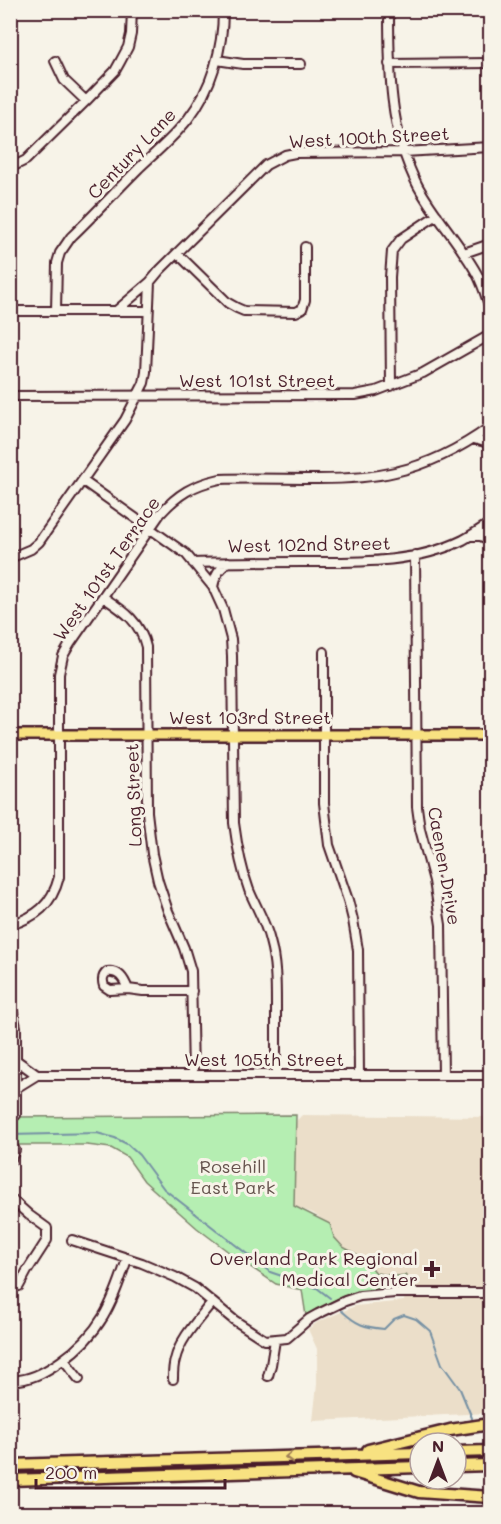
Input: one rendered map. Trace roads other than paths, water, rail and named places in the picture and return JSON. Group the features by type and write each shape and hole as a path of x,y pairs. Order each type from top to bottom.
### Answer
{"highway":[{"path":"347,1455 450,1430 490,1424"},
{"path":"468,1452 490,1451"},
{"path":"10,1465 408,1453"},
{"path":"468,1466 490,1465"},
{"path":"10,1480 408,1467"},
{"path":"345,1470 419,1491 490,1497"}],"main road":[{"name":"West 103rd Street","path":"10,735 490,735"}],"street":[{"path":"10,168 32,155 115,71 125,54 131,34 132,10"},
{"name":"Century Lane","path":"56,311 56,270 60,253 70,237 187,119 204,94 221,43 223,10"},
{"path":"389,10 391,92 395,119 404,152 418,186 478,275 490,308"},
{"path":"217,60 243,64 301,64"},
{"path":"55,61 64,80 86,101"},
{"path":"389,64 490,63"},
{"name":"West 100th Street","path":"116,311 150,282 266,165 285,154 404,152 490,147"},
{"path":"391,386 390,277 392,251 400,239 437,215"},
{"path":"464,254 490,244"},
{"path":"177,253 228,303 237,308 244,311 296,312 302,309 305,300 305,247"},
{"path":"10,558 31,549 39,542 125,420 138,396 146,372 150,282"},
{"path":"10,311 147,311"},
{"name":"West 101st Street","path":"10,396 339,396 376,391 391,386 423,373 490,335"},
{"name":"West 101st Terrace","path":"10,925 36,914 50,899 57,885 60,868 59,674 63,656 160,514 177,497 209,482 232,479 344,479 393,473 432,461 474,439 490,427"},
{"path":"474,439 485,442 490,447"},
{"path":"83,481 186,554 213,587 223,609 231,639 232,656 234,823 245,878 264,921 274,958 276,1075"},
{"name":"West 102nd Street","path":"193,562 388,560 439,549 470,536 490,523"},
{"path":"470,536 481,536 490,540"},
{"name":"Caenen Drive","path":"415,555 417,790 420,829 434,881 441,925 443,1075"},
{"path":"213,587 219,570 228,562"},
{"name":"Long Street","path":"103,597 134,621 144,641 147,812 158,881 190,965 193,1075"},
{"path":"324,652 324,803 329,845 348,900 358,950 359,1075"},
{"path":"128,989 142,992 192,991"},
{"path":"10,998 16,1027 16,1115"},
{"path":"16,1060 37,1075 16,1088"},
{"name":"West 105th Street","path":"37,1075 490,1075"},
{"path":"10,1161 15,1150"},
{"path":"10,1198 47,1228 47,1240 19,1286"},
{"path":"72,1240 164,1271 195,1288 234,1320 265,1340 287,1338 309,1319 330,1307 360,1296 395,1293 490,1293"},
{"path":"19,1380 42,1373 64,1360 86,1340 103,1318 115,1295 127,1258"},
{"path":"173,1379 174,1361 180,1347 212,1302"},
{"path":"268,1376 272,1365 275,1340"},
{"path":"64,1360 79,1378"}],"waterway":[{"path":"10,1135 97,1133 127,1144 139,1155 164,1189 270,1272 317,1288 330,1298"},
{"path":"342,1311 361,1324 384,1329 394,1319 404,1315 416,1319 430,1331 442,1364 460,1389 472,1418"}],"place":[{"name":"Overland Park Regional Medical Center","path":"432,1269"}],"park label":[{"name":"Rosehill East Park","path":"233,1177"}]}
